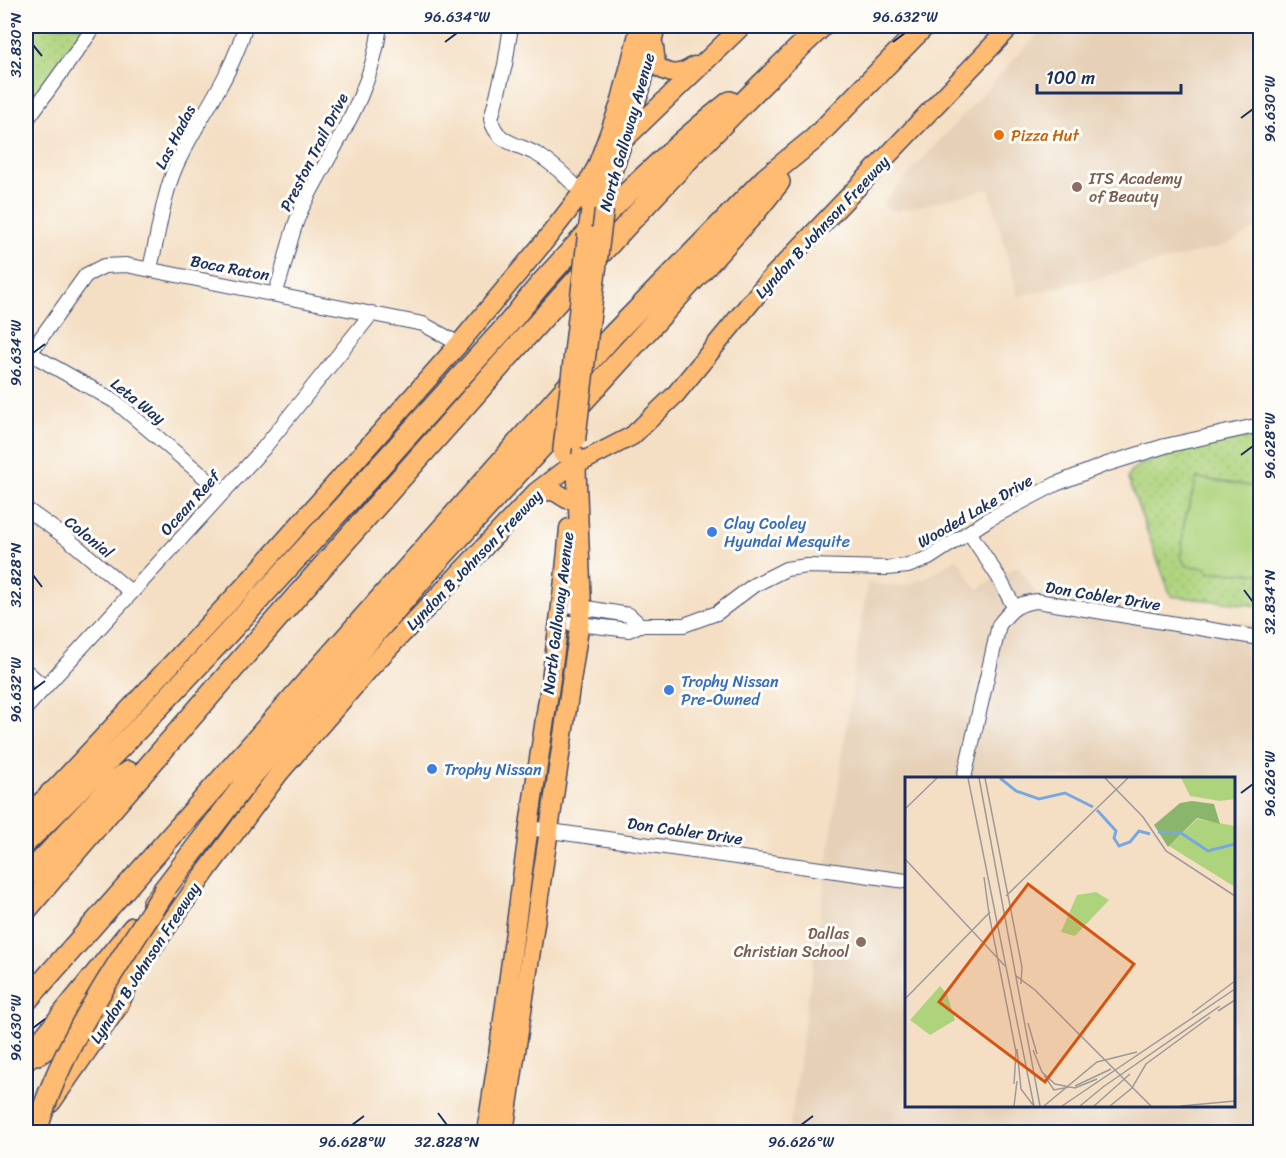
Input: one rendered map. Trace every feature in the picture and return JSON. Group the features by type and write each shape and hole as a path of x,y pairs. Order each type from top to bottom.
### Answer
{"highway":[{"path":"26,910 163,748 495,372 647,205 786,60 822,26"},
{"path":"26,1001 372,605 612,336 766,178 814,138 924,26"},
{"path":"26,842 104,764 232,629 442,394 504,329 548,276 691,133 786,60"},
{"path":"26,1062 165,891 248,780 500,492 755,212 814,138"},
{"path":"26,877 118,779 163,748"},
{"path":"26,831 44,811 51,793"},
{"path":"36,1132 52,1085 81,1024 165,891"},
{"path":"26,1016 56,968"},
{"path":"26,1062 85,1023 132,977"}],"main road":[{"path":"26,815 51,793 248,582 459,344 566,215 582,194 597,166 742,26"},
{"name":"Lyndon B Johnson Freeway","path":"30,1132 118,1006 132,977 208,869 280,772 371,667 536,492 567,463 632,436 675,395 769,280 1011,26"},
{"path":"650,28 656,66 666,73 678,74 713,54"},
{"name":"North Galloway Avenue","path":"504,1132 580,616 567,463 576,440 598,253 594,222 641,88 650,28"},
{"name":"North Galloway Avenue","path":"486,1132 504,1023 529,828 561,613 569,524 567,463 594,222 597,166 650,28"},
{"path":"566,215 576,212 594,222"},
{"path":"536,492 554,491 567,499"}],"street":[{"path":"26,120 95,26"},
{"name":"Las Hadas","path":"150,268 175,169 194,130 219,90 245,26"},
{"name":"Preston Trail Drive","path":"275,294 294,227 306,199 336,149 361,99 380,26"},
{"path":"511,26 505,64 491,119 492,126 509,143 537,154 552,165 582,194"},
{"name":"Boca Raton","path":"28,352 86,275 104,266 126,265 423,324 459,344"},
{"name":"Ocean Reef","path":"26,708 263,449 372,313"},
{"name":"Leta Way","path":"28,352 116,402 222,492"},
{"name":"Wooded Lake Drive","path":"561,613 629,630 640,625 665,627 698,621 717,613 754,585 786,569 807,566 887,568 908,566 929,558 1025,499 1104,465 1165,446 1260,425"},
{"name":"Colonial","path":"26,509 68,539 131,592"},
{"path":"964,777 999,625 1014,607 999,578 969,532"},
{"name":"Don Cobler Drive","path":"1014,607 1021,603 1037,601 1260,638"},
{"path":"26,671 44,687"},
{"name":"Don Cobler Drive","path":"529,828 905,881"}],"shaded area":[{"path":"1045,26 1260,26 1260,227 1221,247 1018,297 989,189 898,211 885,208 884,201"},
{"name":"Dallas Christian School","path":"957,558 977,589 1018,566 1036,593 1260,625 1260,1132 789,1132 867,583 896,586 926,578"}],"green space":[{"path":"26,26 86,26 26,108"},
{"path":"1260,435 1260,606 1171,596 1128,479 1130,472 1154,460"},
{"path":"1197,478 1250,486 1260,493 1260,573 1207,572 1207,568 1187,566 1181,558 1184,523"}],"place":[{"name":"Pizza Hut","path":"999,135"},
{"name":"ITS Academy of Beauty","path":"1077,187"},
{"name":"Clay Cooley Hyundai Mesquite","path":"712,532"},
{"name":"Trophy Nissan Pre-Owned","path":"669,690"},
{"name":"Trophy Nissan","path":"432,769"},
{"name":"Dallas Christian School","path":"861,942"}]}
